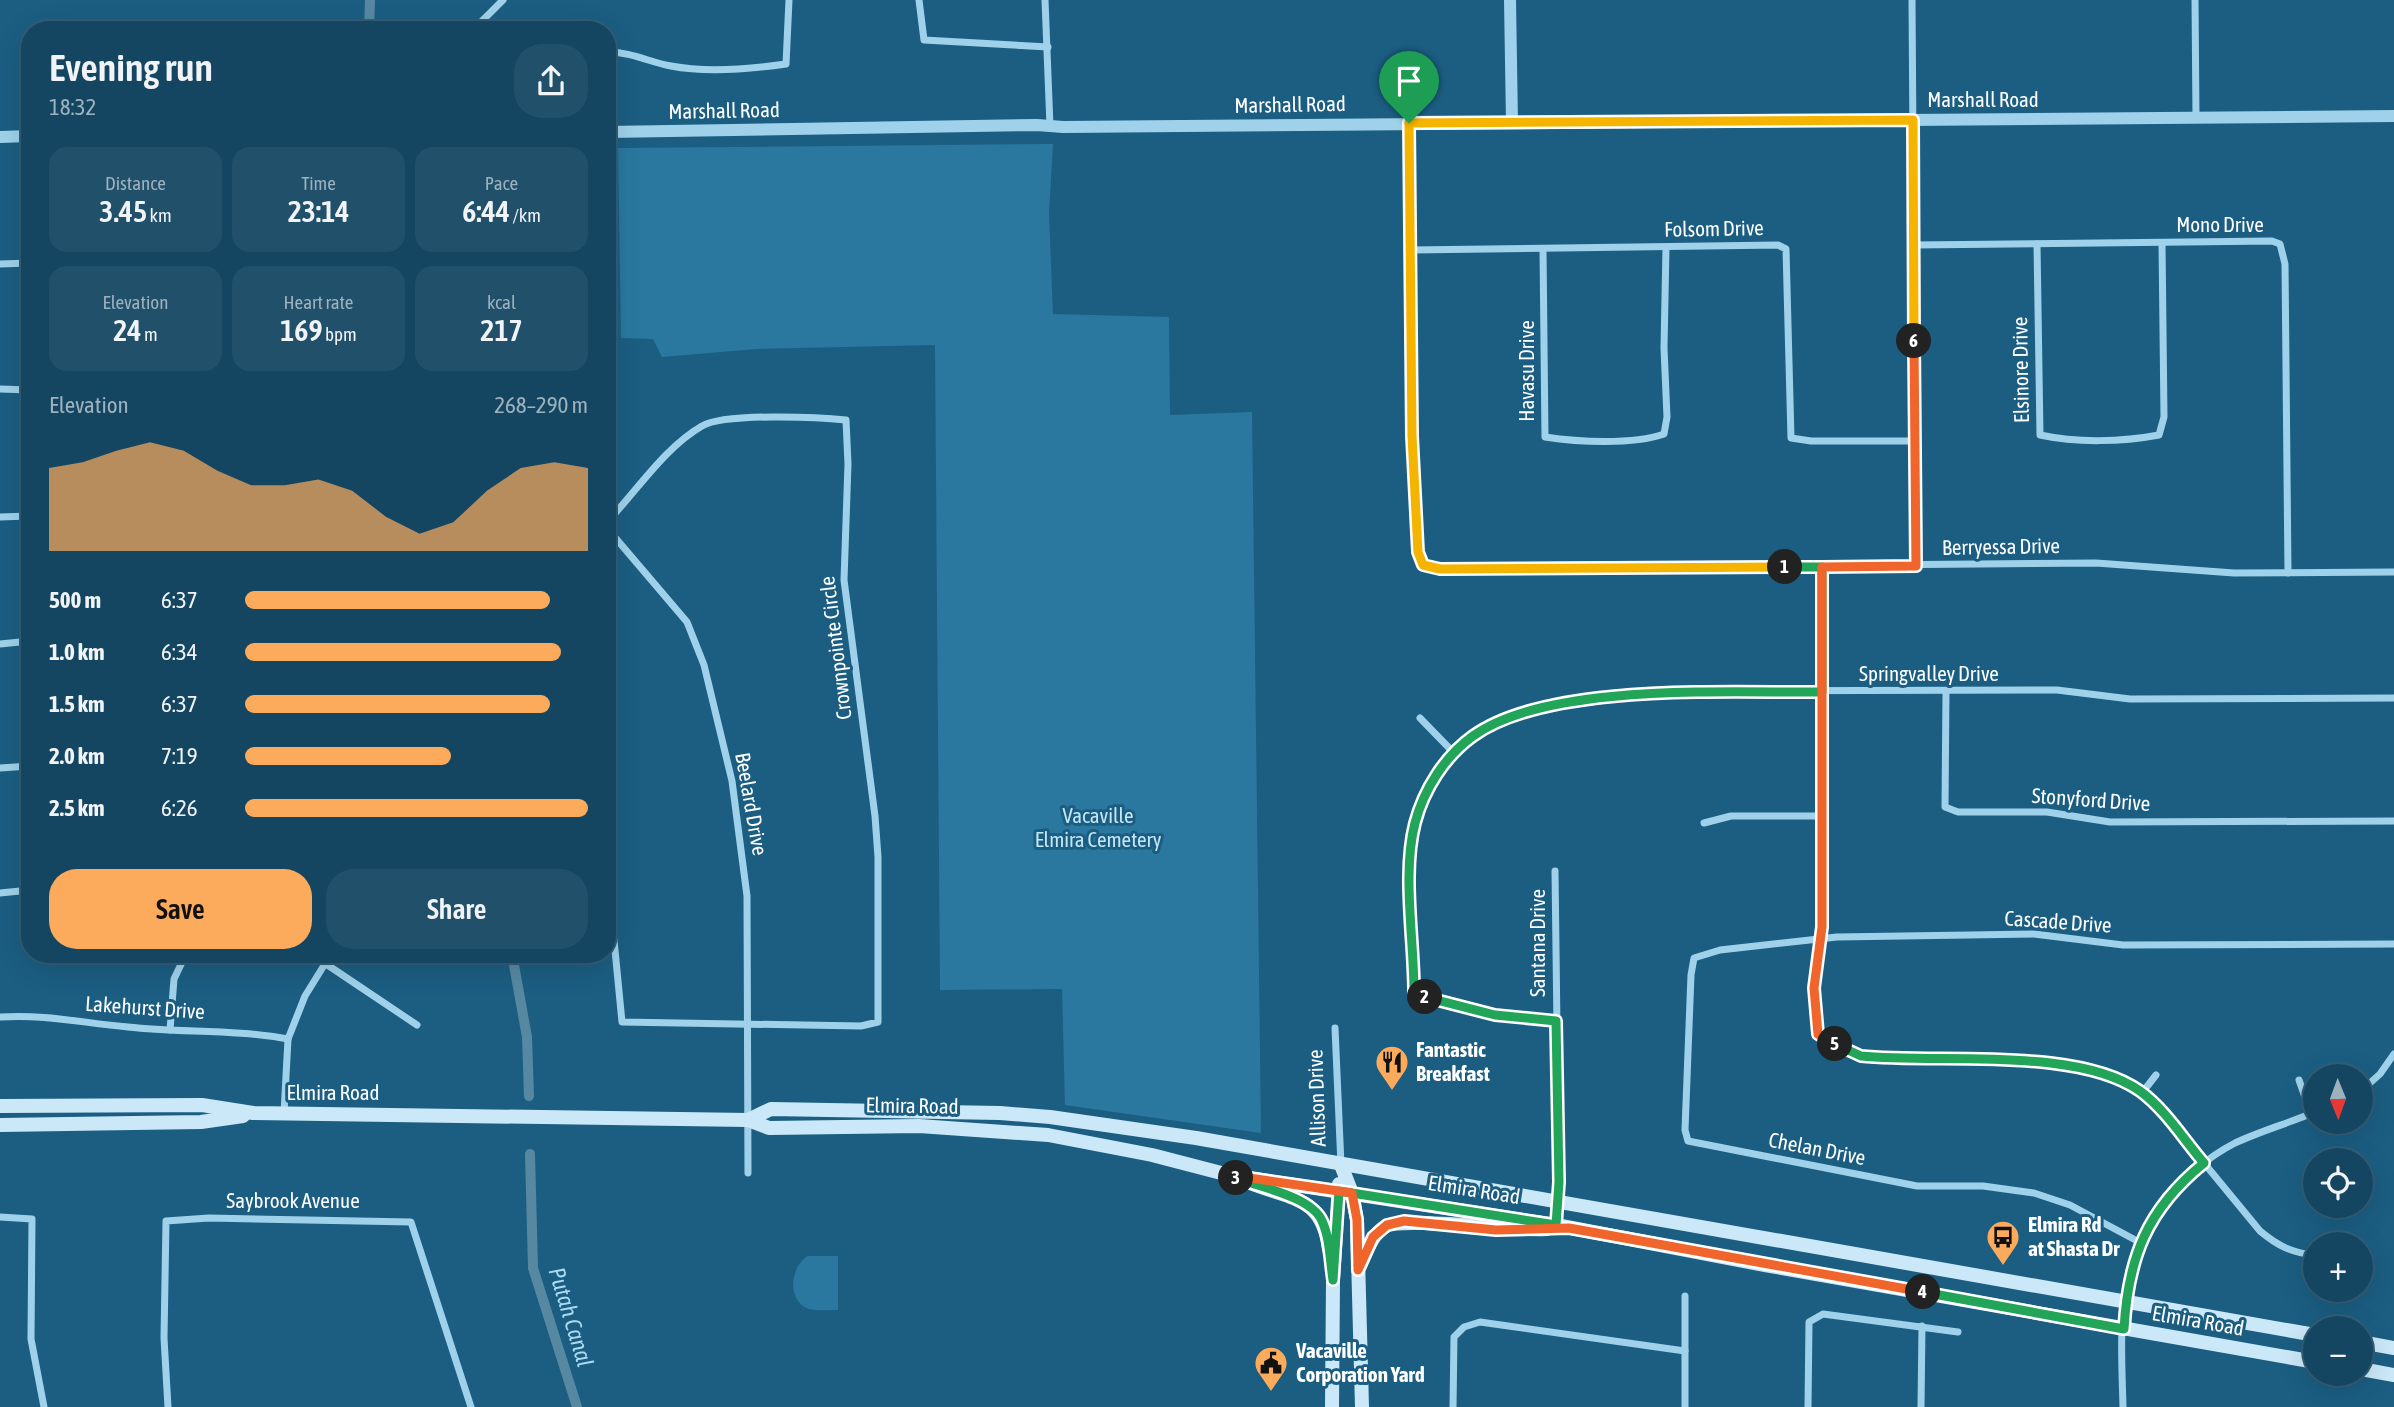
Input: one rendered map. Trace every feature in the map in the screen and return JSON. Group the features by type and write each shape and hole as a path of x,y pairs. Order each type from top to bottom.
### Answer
{"main road":[{"name":"Elmira Road","path":"0,1106 202,1105 253,1113 748,1120 769,1128 919,1126 1048,1135 1152,1155 1229,1175 1562,1226 2303,1360"},
{"name":"Elmira Road","path":"748,1120 771,1108 942,1110 1050,1116 1196,1138 2303,1333"},
{"name":"Elmira Road","path":"0,1125 201,1122 253,1113"},
{"name":"Allison Drive","path":"1341,1165 1345,1192 1357,1220 1362,1407"},
{"path":"1229,1175 1297,1199 1318,1213 1327,1235 1333,1280"},
{"name":"Allison Drive","path":"1332,1407 1333,1280 1345,1192"},
{"path":"1358,1270 1373,1237 1387,1225 1404,1221 1496,1230 1562,1226"},
{"path":"2373,1344 2394,1348"},
{"path":"2373,1371 2394,1375"}],"street":[{"path":"483,21 503,0"},
{"path":"616,53 640,55 670,66 692,68 786,64 789,0"},
{"path":"919,0 924,40 1048,47"},
{"path":"1045,0 1050,126"},
{"path":"1510,0 1512,123"},
{"path":"1912,0 1916,566"},
{"path":"2195,0 2196,117"},
{"name":"Marshall Road","path":"616,132 2394,116"},
{"name":"Berryessa Drive","path":"1409,123 1412,436 1418,552 1423,565 1440,569 2096,563 2234,573 2394,572"},
{"path":"0,137 21,136"},
{"name":"Mono Drive","path":"1914,245 2272,241 2280,244 2284,253 2288,573"},
{"name":"Elsinore Drive","path":"2037,244 2040,435 2061,439 2088,439 2159,435 2164,417 2162,243"},
{"name":"Folsom Drive","path":"1411,250 1778,245 1786,249 1791,438 1811,441 1915,441"},
{"name":"Havasu Drive","path":"1543,249 1545,437 1565,440 1650,439 1664,434 1667,417 1664,348 1666,247"},
{"path":"0,264 21,263"},
{"path":"0,389 21,390"},
{"name":"Crownpointe Circle","path":"616,512 679,443 703,425 723,420 846,420 848,464 844,580 875,816 878,1022 861,1026 748,1025"},
{"path":"0,517 21,516"},
{"name":"Beelard Drive","path":"616,539 687,622 704,665 732,781 741,833 747,896 748,1173"},
{"path":"1822,567 1822,939 1814,988 1818,1034 1850,1052 1875,1058 2085,1066 2111,1075 2142,1093 2260,1231 2276,1244 2303,1254"},
{"path":"0,644 21,642"},
{"name":"Springvalley Drive","path":"1556,1021 1495,1015 1435,1002 1414,992 1410,861 1415,822 1424,798 1446,761 1474,735 1505,719 1543,708 1679,691 2057,690 2130,699 2394,698"},
{"name":"Stonyford Drive","path":"1946,691 1945,807 1958,812 2047,812 2110,822 2394,821"},
{"path":"1420,718 1454,753"},
{"path":"0,768 21,767"},
{"path":"1704,823 1731,816 1822,816"},
{"name":"Santana Drive","path":"1555,871 1558,1203 1562,1226"},
{"path":"0,893 21,891"},
{"name":"Cascade Drive","path":"1720,950 1822,939 2034,934 2123,945 2394,944"},
{"name":"Chelan Drive","path":"1720,950 1694,958 1690,975 1685,1130 1688,1141 1700,1146 1917,1186 1983,1186 2034,1193 2070,1206 2141,1242"},
{"path":"616,960 622,1022 748,1025"},
{"path":"170,1030 174,979 182,963"},
{"path":"284,1113 288,1039 305,996 326,964 417,1025"},
{"name":"Lakehurst Drive","path":"0,1017 37,1015 170,1030 255,1032 288,1039"},
{"name":"Allison Drive","path":"1335,1028 1341,1165"},
{"path":"2373,1080 2394,1055"},
{"path":"2142,1093 2156,1075"},
{"path":"2299,1080 2303,1089"},
{"path":"2123,1407 2127,1284 2141,1242 2165,1202 2204,1163 2234,1144 2303,1117"},
{"path":"0,1217 32,1219 31,1339 44,1407"},
{"name":"Saybrook Avenue","path":"167,1407 164,1338 166,1221 223,1219 411,1222 471,1407"},
{"path":"1685,1296 1685,1407"},
{"path":"1808,1407 1808,1341 1810,1322 1815,1316 1836,1315 1958,1332"},
{"path":"1453,1407 1454,1337 1464,1327 1480,1322 1685,1351"},
{"path":"1921,1407 1922,1326"}],"green space":[{"name":"Vacaville Elmira Cemetery","path":"1053,144 1049,213 1053,314 1169,317 1170,415 1252,412 1261,1133 1065,1105 1062,989 940,990 935,345 756,349 662,357 653,339 621,338 618,148"},
{"path":"808,1256 838,1256 838,1310 810,1309 798,1301 793,1287 795,1273"}],"waterway":[{"name":"Putah Canal","path":"369,21 370,0"},
{"name":"Putah Canal","path":"514,963 527,1037 529,1096"},
{"name":"Putah Canal","path":"530,1154 533,1268 577,1407"}],"place":[{"name":"Fantastic Breakfast","path":"1392,1092"},
{"name":"Elmira Rd at Shasta Dr","path":"2003,1267"},
{"name":"Vacaville Corporation Yard","path":"1271,1393"}],"route":[{"path":"1409,123 1412,436 1418,552 1423,565 1430,569 1822,567 1822,692 1679,691 1543,708 1505,719 1474,735 1446,761 1424,798 1415,822 1410,854 1414,992 1435,1002 1518,1020 1556,1021 1559,1182 1556,1225 1382,1197 1339,1191 1333,1280 1327,1235 1318,1213 1310,1205 1297,1199 1229,1175 1319,1187 1339,1191 1352,1193 1357,1220 1358,1270 1373,1237 1387,1225 1404,1221 1496,1230 1569,1228 1765,1265 2029,1309 2124,1329 2126,1287 2141,1242 2165,1202 2204,1163 2167,1118 2142,1093 2111,1075 2085,1066 1875,1058 1861,1056 1818,1034 1814,988 1822,927 1823,580 1822,567 1916,566 1913,120 1409,123"}]}
